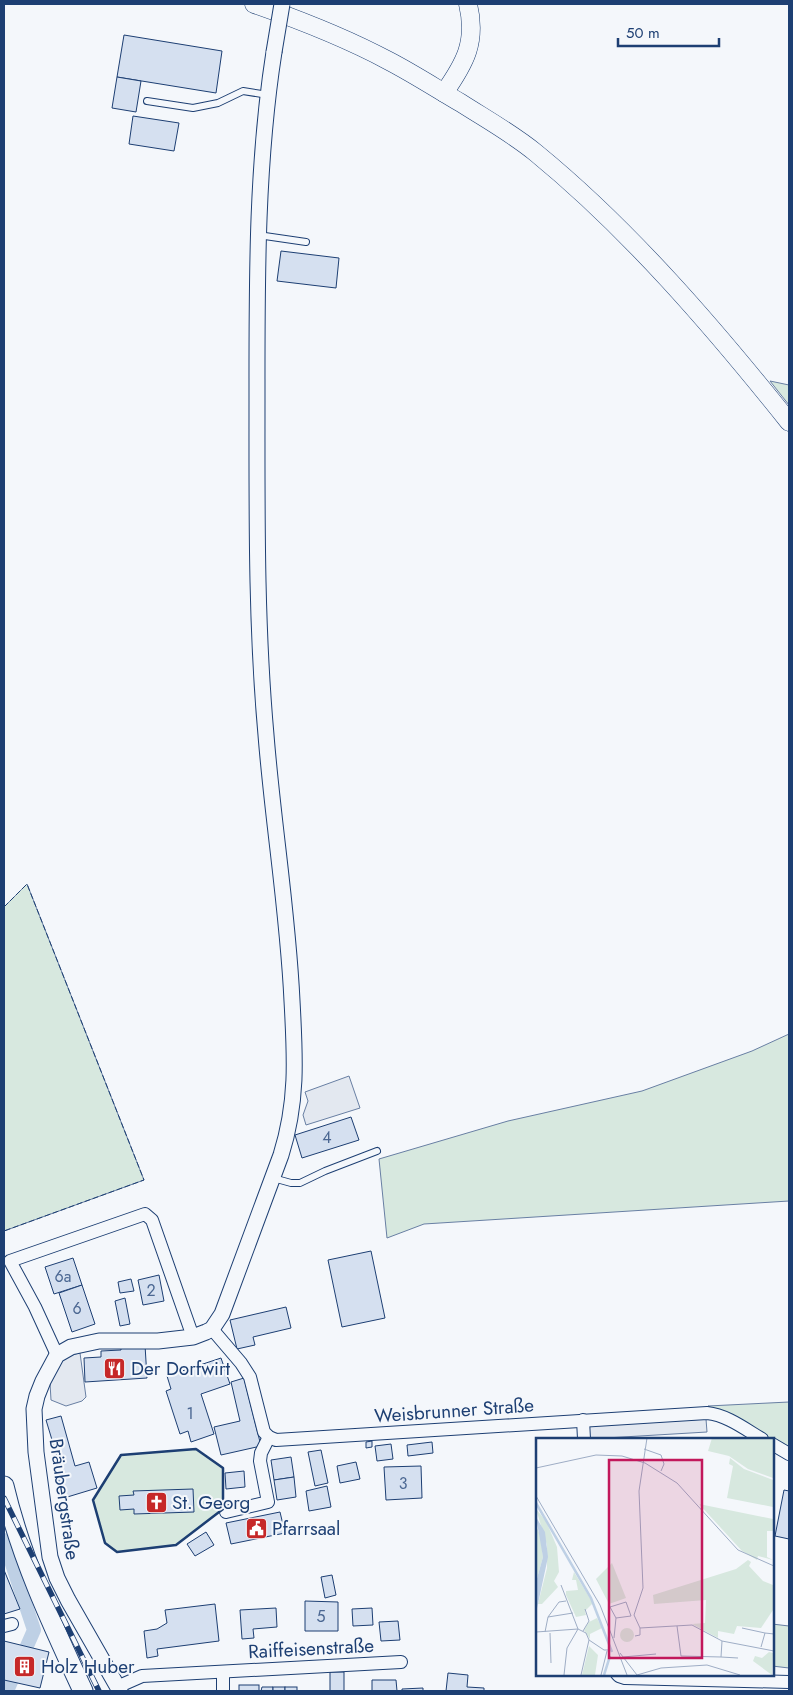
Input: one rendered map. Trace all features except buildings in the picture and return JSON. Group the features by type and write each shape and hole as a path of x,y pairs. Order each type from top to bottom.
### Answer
{"main road":[{"path":"254,4 312,25 389,60 495,124 535,152 586,197 646,256 746,368 789,422"},
{"path":"444,93 459,72 469,47 470,22 468,4"},
{"path":"4,1486 11,1515 35,1586 82,1691"}],"street":[{"path":"193,1336 152,1220 145,1214 10,1262 39,1315 57,1355 71,1347 99,1342 158,1342 193,1336 206,1332 212,1329 222,1314 289,1131 292,1113 295,1058 290,958 270,783 261,661 257,465 258,235 268,95 282,4"},
{"path":"212,1329 241,1363 250,1377 264,1432 269,1437 261,1453 260,1461 268,1502 226,1512"},
{"name":"Bräubergstraße","path":"57,1355 43,1381 34,1409 40,1487 48,1548 57,1578 118,1689"},
{"name":"Weisbrunner Straße","path":"269,1437 276,1440 286,1440 708,1413 725,1418 760,1438"},
{"path":"583,1420 584,1438"},
{"path":"773,1445 789,1454"},
{"name":"Raiffeisenstraße","path":"118,1689 142,1676 401,1662"},
{"name":"Raiffeisenstraße","path":"223,1672 223,1691"},
{"path":"618,1675 626,1678 789,1682"}],"lane":[{"path":"147,101 193,108 218,103 242,91 268,95"},
{"path":"258,235 306,242"},
{"path":"273,1178 291,1183 306,1182 325,1171 377,1151"}],"shaded area":[{"path":"770,381 789,385 789,405"},
{"path":"27,884 144,1180 4,1231 4,907"},
{"path":"789,1034 789,1201 424,1224 387,1238 379,1159 508,1121 642,1091 752,1051"},
{"path":"349,1076 360,1108 306,1125 303,1115 308,1101 305,1092"},
{"path":"80,1353 86,1397 82,1401 66,1406 51,1400 50,1383 55,1366 70,1355"},
{"path":"789,1402 789,1449 773,1441 773,1438 768,1438 708,1406"},
{"path":"706,1419 707,1432 589,1438 589,1426"},
{"path":"196,1449 223,1468 223,1509 176,1545 117,1552 105,1543 93,1500 121,1455"},
{"path":"773,1624 789,1626 789,1668 773,1666"}],"waterway":[{"path":"4,1540 34,1630 27,1646"},
{"path":"7,1691 11,1682"}],"railway":[{"path":"4,1498 99,1691"}],"fence":[{"path":"4,907 27,884 144,1180 4,1231"}],"wall":[{"path":"196,1449 223,1468 223,1509 176,1545 117,1552 105,1543 93,1500 121,1455 196,1449"}],"place":[{"name":"Der Dorfwirt","path":"115,1368"},
{"name":"St. Georg","path":"156,1502"},
{"name":"Pfarrsaal","path":"256,1528"},
{"name":"Holz Huber","path":"25,1666"}]}
